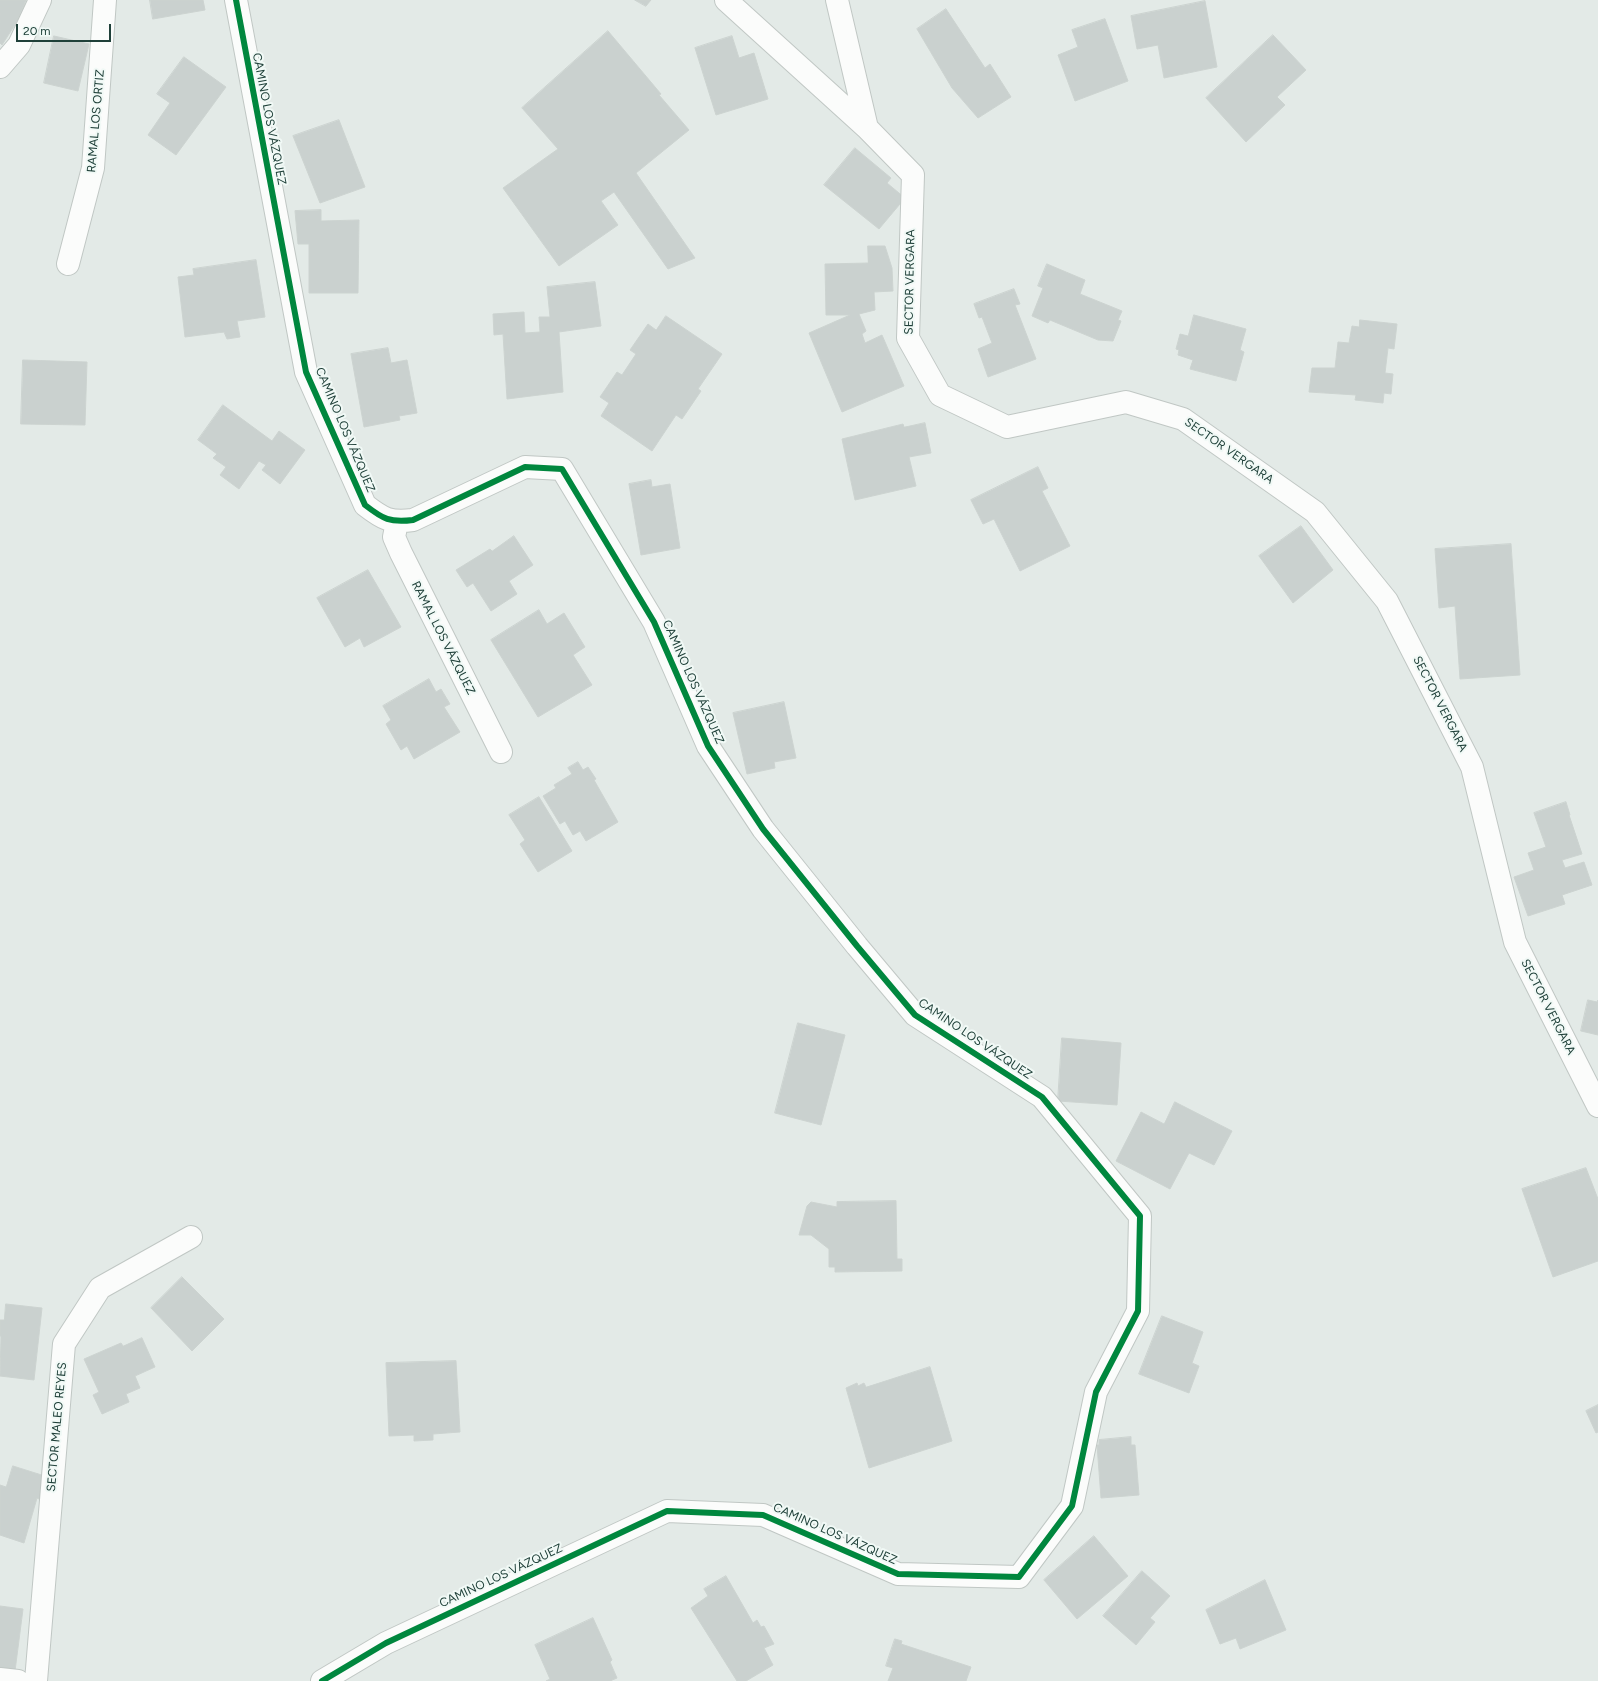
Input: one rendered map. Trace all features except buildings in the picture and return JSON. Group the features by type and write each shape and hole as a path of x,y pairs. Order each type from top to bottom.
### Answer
{"street":[{"path":"0,66 19,45 40,0"},
{"name":"RAMAL LOS ORTIZ","path":"68,264 93,168 105,0"},
{"name":"CAMINO LOS VÁZQUEZ","path":"236,0 306,372 365,505 380,517 396,522 413,520 524,467 562,469 654,622 708,746 763,829 857,946 915,1015 1042,1097 1140,1216 1138,1311 1096,1392 1072,1506 1019,1577 898,1574 763,1515 667,1511 386,1642 322,1681"},
{"name":"SECTOR VERGARA","path":"726,0 867,128 913,176 908,338 940,395 1007,427 1126,402 1183,419 1315,512 1387,601 1472,766 1515,942 1598,1106"},
{"path":"837,0 867,128"},
{"name":"RAMAL LOS VÁZQUEZ","path":"396,522 394,537 401,553 501,752"},
{"name":"SECTOR MALEO REYES","path":"36,1681 64,1344 100,1288 191,1237"},
{"path":"0,1679 18,1681"}],"cycle path":[{"path":"236,0 306,372 365,505 387,519 398,521 413,520 525,467 562,469 654,622 708,746 763,829 857,946 915,1015 1042,1097 1140,1216 1138,1311 1096,1392 1072,1506 1019,1577 898,1574 763,1515 667,1511 386,1643 322,1681"}]}
